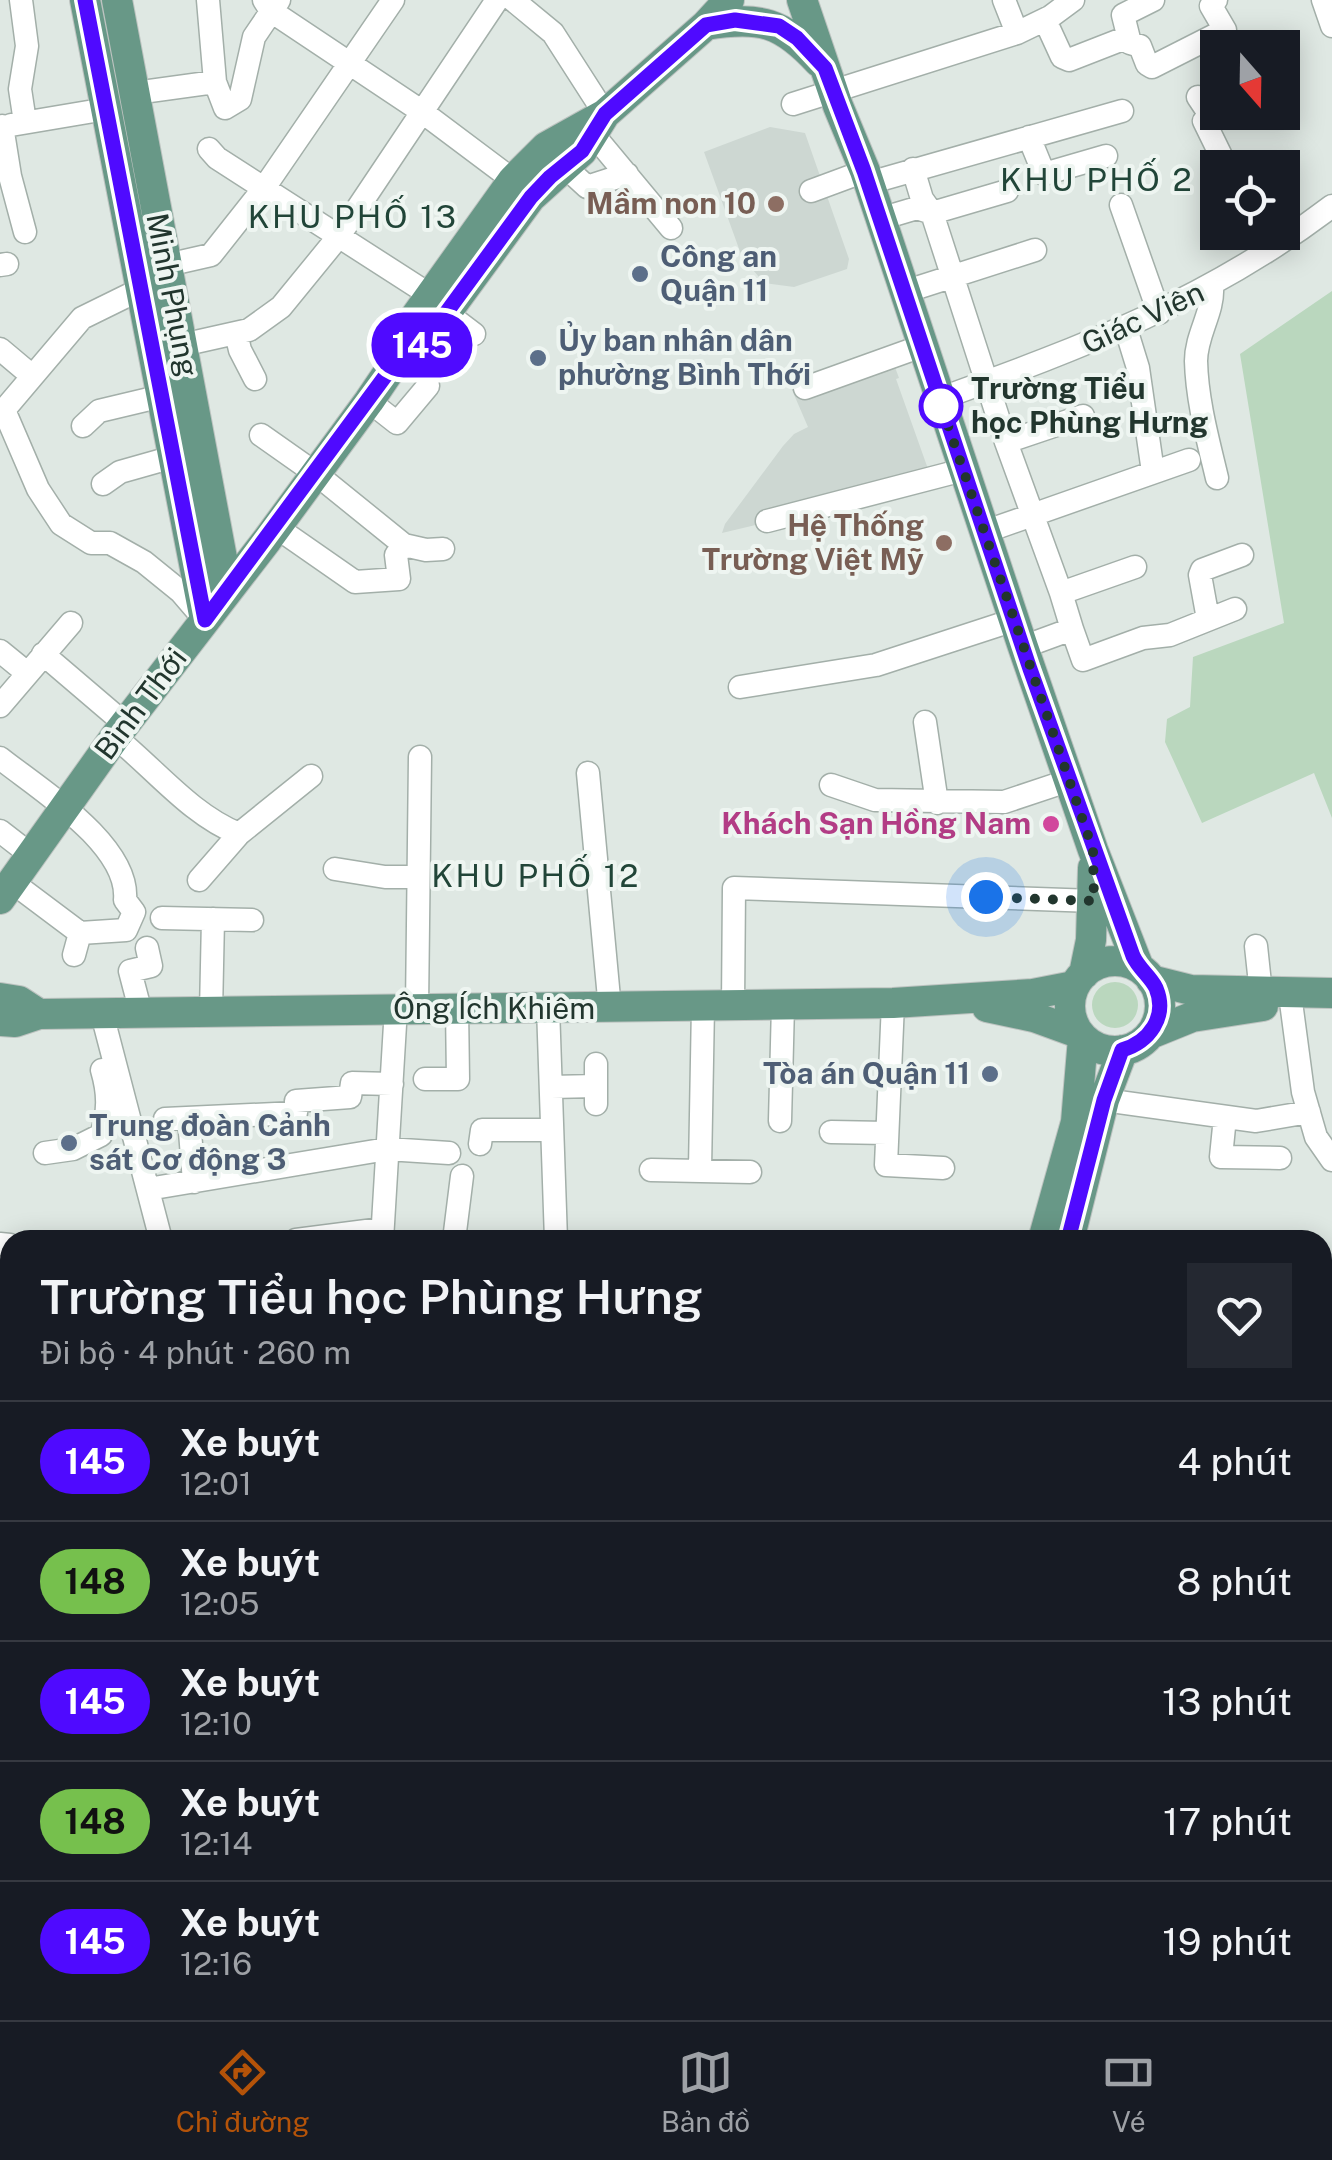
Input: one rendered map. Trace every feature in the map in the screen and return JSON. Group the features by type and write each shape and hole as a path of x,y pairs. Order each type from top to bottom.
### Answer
{"main road":[{"name":"Minh Phụng","path":"85,0 205,620"},
{"name":"Minh Phụng","path":"117,0 228,590"},
{"name":"Bình Thới","path":"6,890 368,401 392,367 398,341 442,305 531,197 582,151 598,124 729,0"},
{"path":"802,0 866,177 1093,850 1159,1000 1159,1012 1150,1034"},
{"path":"706,25 735,20 779,26 797,38 829,79"},
{"name":"Bình Thới","path":"442,305 514,180 546,146 598,124"},
{"path":"217,537 272,534"},
{"path":"1068,1230 1080,1035 1070,1010 1089,961 1093,850"},
{"path":"1013,994 1058,969 1078,948 1093,912"},
{"path":"949,1000 1033,994 1079,980 1109,962 1190,990 1312,996"},
{"path":"949,1000 1034,1017 1080,1035 1101,1049 1122,1050 1192,1017 1312,996"},
{"name":"Ông Ích Khiêm","path":"0,998 19,1001 39,1014"},
{"name":"Ông Ích Khiêm","path":"0,1021 15,1022 39,1014 610,1009 949,1000"},
{"path":"1069,1230 1104,1100 1122,1050"}],"street":[{"path":"0,1 12,0"},
{"path":"21,0 27,46 9,125 8,198 26,232"},
{"path":"208,0 215,82 225,108 240,99 254,37 271,4 514,180"},
{"path":"167,265 211,255 264,188 394,0"},
{"path":"182,345 250,330 280,307 339,236 498,0"},
{"path":"513,0 553,33 627,174 671,228"},
{"path":"1004,0 1017,33"},
{"path":"793,104 829,79 1017,33 1045,20 1073,0"},
{"path":"1153,0 1123,15 1130,43 1140,46 1149,66 1226,30 1211,6 1216,0"},
{"path":"1322,0 1332,26"},
{"path":"1045,20 1062,57 1069,60 1128,37"},
{"path":"135,94 215,82"},
{"path":"1198,97 1210,116 1204,121 1218,150"},
{"path":"9,125 106,109"},
{"path":"811,191 913,169 1122,111"},
{"path":"1029,137 1044,174 1106,156"},
{"path":"209,149 442,305 474,334"},
{"path":"563,165 587,187 627,174"},
{"path":"913,169 922,199 932,213 1006,442 1084,660 1143,638 1170,635 1235,608"},
{"path":"880,219 917,208 932,213 1006,191"},
{"path":"1121,205 1159,313"},
{"name":"Giác Viên","path":"1300,224 1332,206"},
{"path":"904,292 1035,250"},
{"name":"Giác Viên","path":"939,399 1126,329 1212,286 1258,250"},
{"path":"1212,286 1213,304 1200,333 1196,360 1202,415 1217,478"},
{"path":"141,289 82,318 2,409 38,489 61,524 91,543 110,543 144,562 180,592 205,620"},
{"path":"1126,329 1138,368 1153,472"},
{"path":"236,333 255,380"},
{"path":"804,388 922,346"},
{"path":"0,349 31,374"},
{"path":"368,401 398,423 428,386"},
{"path":"83,426 99,411 162,396"},
{"path":"1006,442 1083,416"},
{"path":"262,435 404,545 444,549"},
{"path":"103,484 120,472 174,457"},
{"path":"984,532 1189,460"},
{"path":"768,522 963,470"},
{"path":"272,534 355,582 399,579 396,555 404,545"},
{"path":"1208,619 1202,570 1242,555"},
{"path":"1061,593 1136,567"},
{"path":"0,706 71,623"},
{"path":"740,686 876,665 1018,634 1072,629"},
{"path":"0,651 27,674"},
{"path":"43,654 194,807 239,834"},
{"path":"926,722 937,803"},
{"path":"382,1230 392,1084 407,1008 418,878 420,756"},
{"path":"0,758 111,852 126,888 125,900 134,912 126,930 77,944 6,890"},
{"path":"588,774 610,1009"},
{"path":"199,880 239,834 312,776"},
{"path":"830,785 875,800 1004,802 1070,780"},
{"path":"0,830 32,855"},
{"path":"335,869 418,878"},
{"path":"700,1168 734,888 1093,912"},
{"path":"162,918 252,920"},
{"path":"211,1012 213,920"},
{"path":"1256,946 1261,993"},
{"path":"141,1013 130,972 151,966 146,948"},
{"path":"1312,996 1302,1092 1332,1160"},
{"path":"893,1003 886,1165 943,1168"},
{"path":"780,1121 783,1005"},
{"path":"548,1007 556,1230"},
{"path":"424,1079 458,1079 456,1008"},
{"path":"45,1153 73,1149 101,1135 105,1125 108,1088 97,1014"},
{"path":"97,1014 158,1230"},
{"path":"194,1182 177,1119 296,1113 296,1100 350,1097 352,1083 392,1084"},
{"path":"550,1086 596,1085"},
{"path":"1104,1100 1256,1121 1309,1112"},
{"path":"1225,1116 1221,1157 1280,1158"},
{"path":"480,1144 482,1130 552,1130"},
{"path":"831,1132 887,1133"},
{"path":"148,1189 387,1150 449,1153"},
{"path":"651,1170 750,1172"},
{"path":"455,1230 462,1176"}],"shaded area":[{"name":"Mầm non 10","path":"770,127 805,133 849,259 847,269 794,287 764,283 742,257 704,152"},
{"name":"Trường Tiểu học Phùng Hưng","path":"889,351 933,483 722,533 783,446 808,427 792,390"}],"green space":[{"path":"1332,291 1332,818 1314,773 1202,823 1165,742 1167,719 1190,707 1193,657 1284,623 1240,354"},
{"path":"1115,982 1131,989 1138,1005 1131,1021 1115,1028 1099,1021 1092,1005 1099,989"}],"bus line":[{"name":"145","path":"85,0 205,620 392,367 416,354 531,197 582,151 605,114 636,85 706,25 735,20 779,26 797,38 825,68 864,171 1093,850 1133,956 1156,988 1159,1000 1156,1024 1150,1034 1122,1050 1096,1126 1070,1230"}],"place":[{"name":"Mầm non 10","path":"776,204"},
{"name":"Công an Quận 11","path":"640,274"},
{"name":"Ủy ban nhân dân phường Bình Thới","path":"538,358"},
{"name":"Trường Tiểu học Phùng Hưng","path":"941,406"},
{"name":"Hệ Thống Trường Việt Mỹ","path":"944,543"},
{"name":"Khách Sạn Hồng Nam","path":"1051,824"},
{"name":"Tòa án Quận 11","path":"990,1074"},
{"name":"Trung đoàn Cảnh sát Cơ động 3","path":"69,1143"}],"district":[{"name":"KHU PHỐ 2","path":"1097,180"},
{"name":"KHU PHỐ 13","path":"353,217"},
{"name":"KHU PHỐ 12","path":"536,876"}],"route":[{"path":"941,406 939,399 1093,850 1094,901 986,897"}]}
